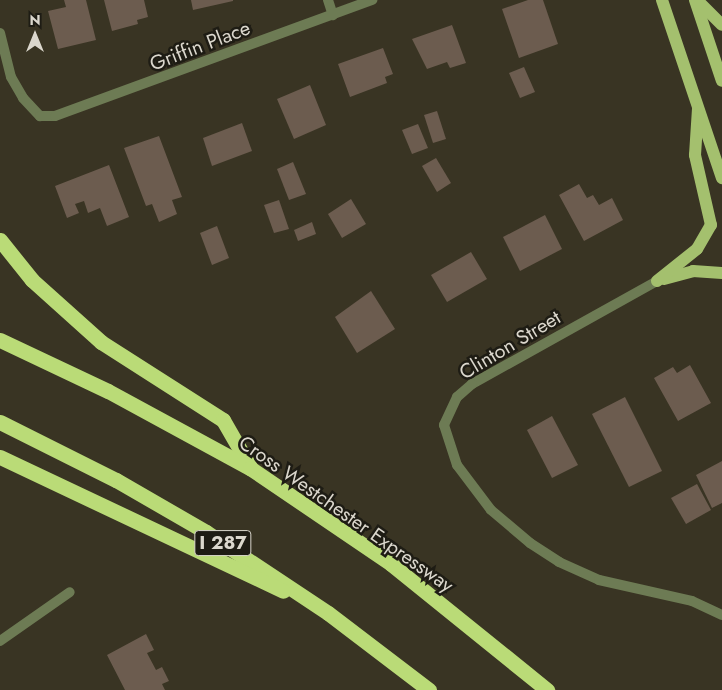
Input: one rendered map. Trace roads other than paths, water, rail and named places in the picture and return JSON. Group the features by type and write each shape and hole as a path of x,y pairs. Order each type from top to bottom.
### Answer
{"highway":[{"path":"0,240 32,280 101,342 223,420 250,468"},
{"name":"Cross Westchester Expressway","path":"0,340 115,395 250,468 391,564 547,690"},
{"name":"I 287","path":"0,422 163,506 328,613 429,690"},
{"path":"0,457 328,613"}],"main road":[{"path":"662,0 722,178"},
{"path":"696,0 722,25"},
{"path":"696,0 722,81"},
{"path":"657,281 697,249 711,225 695,155 698,109"},
{"path":"657,281 693,271 722,274"}],"street":[{"path":"328,0 332,15"},
{"name":"Griffin Place","path":"0,33 11,77 40,116 68,114 372,0"},
{"name":"Clinton Street","path":"657,281 472,384 458,397 444,425 457,465 491,510 530,542 559,562 599,580 692,601 722,615"},
{"path":"0,642 70,592"}]}
